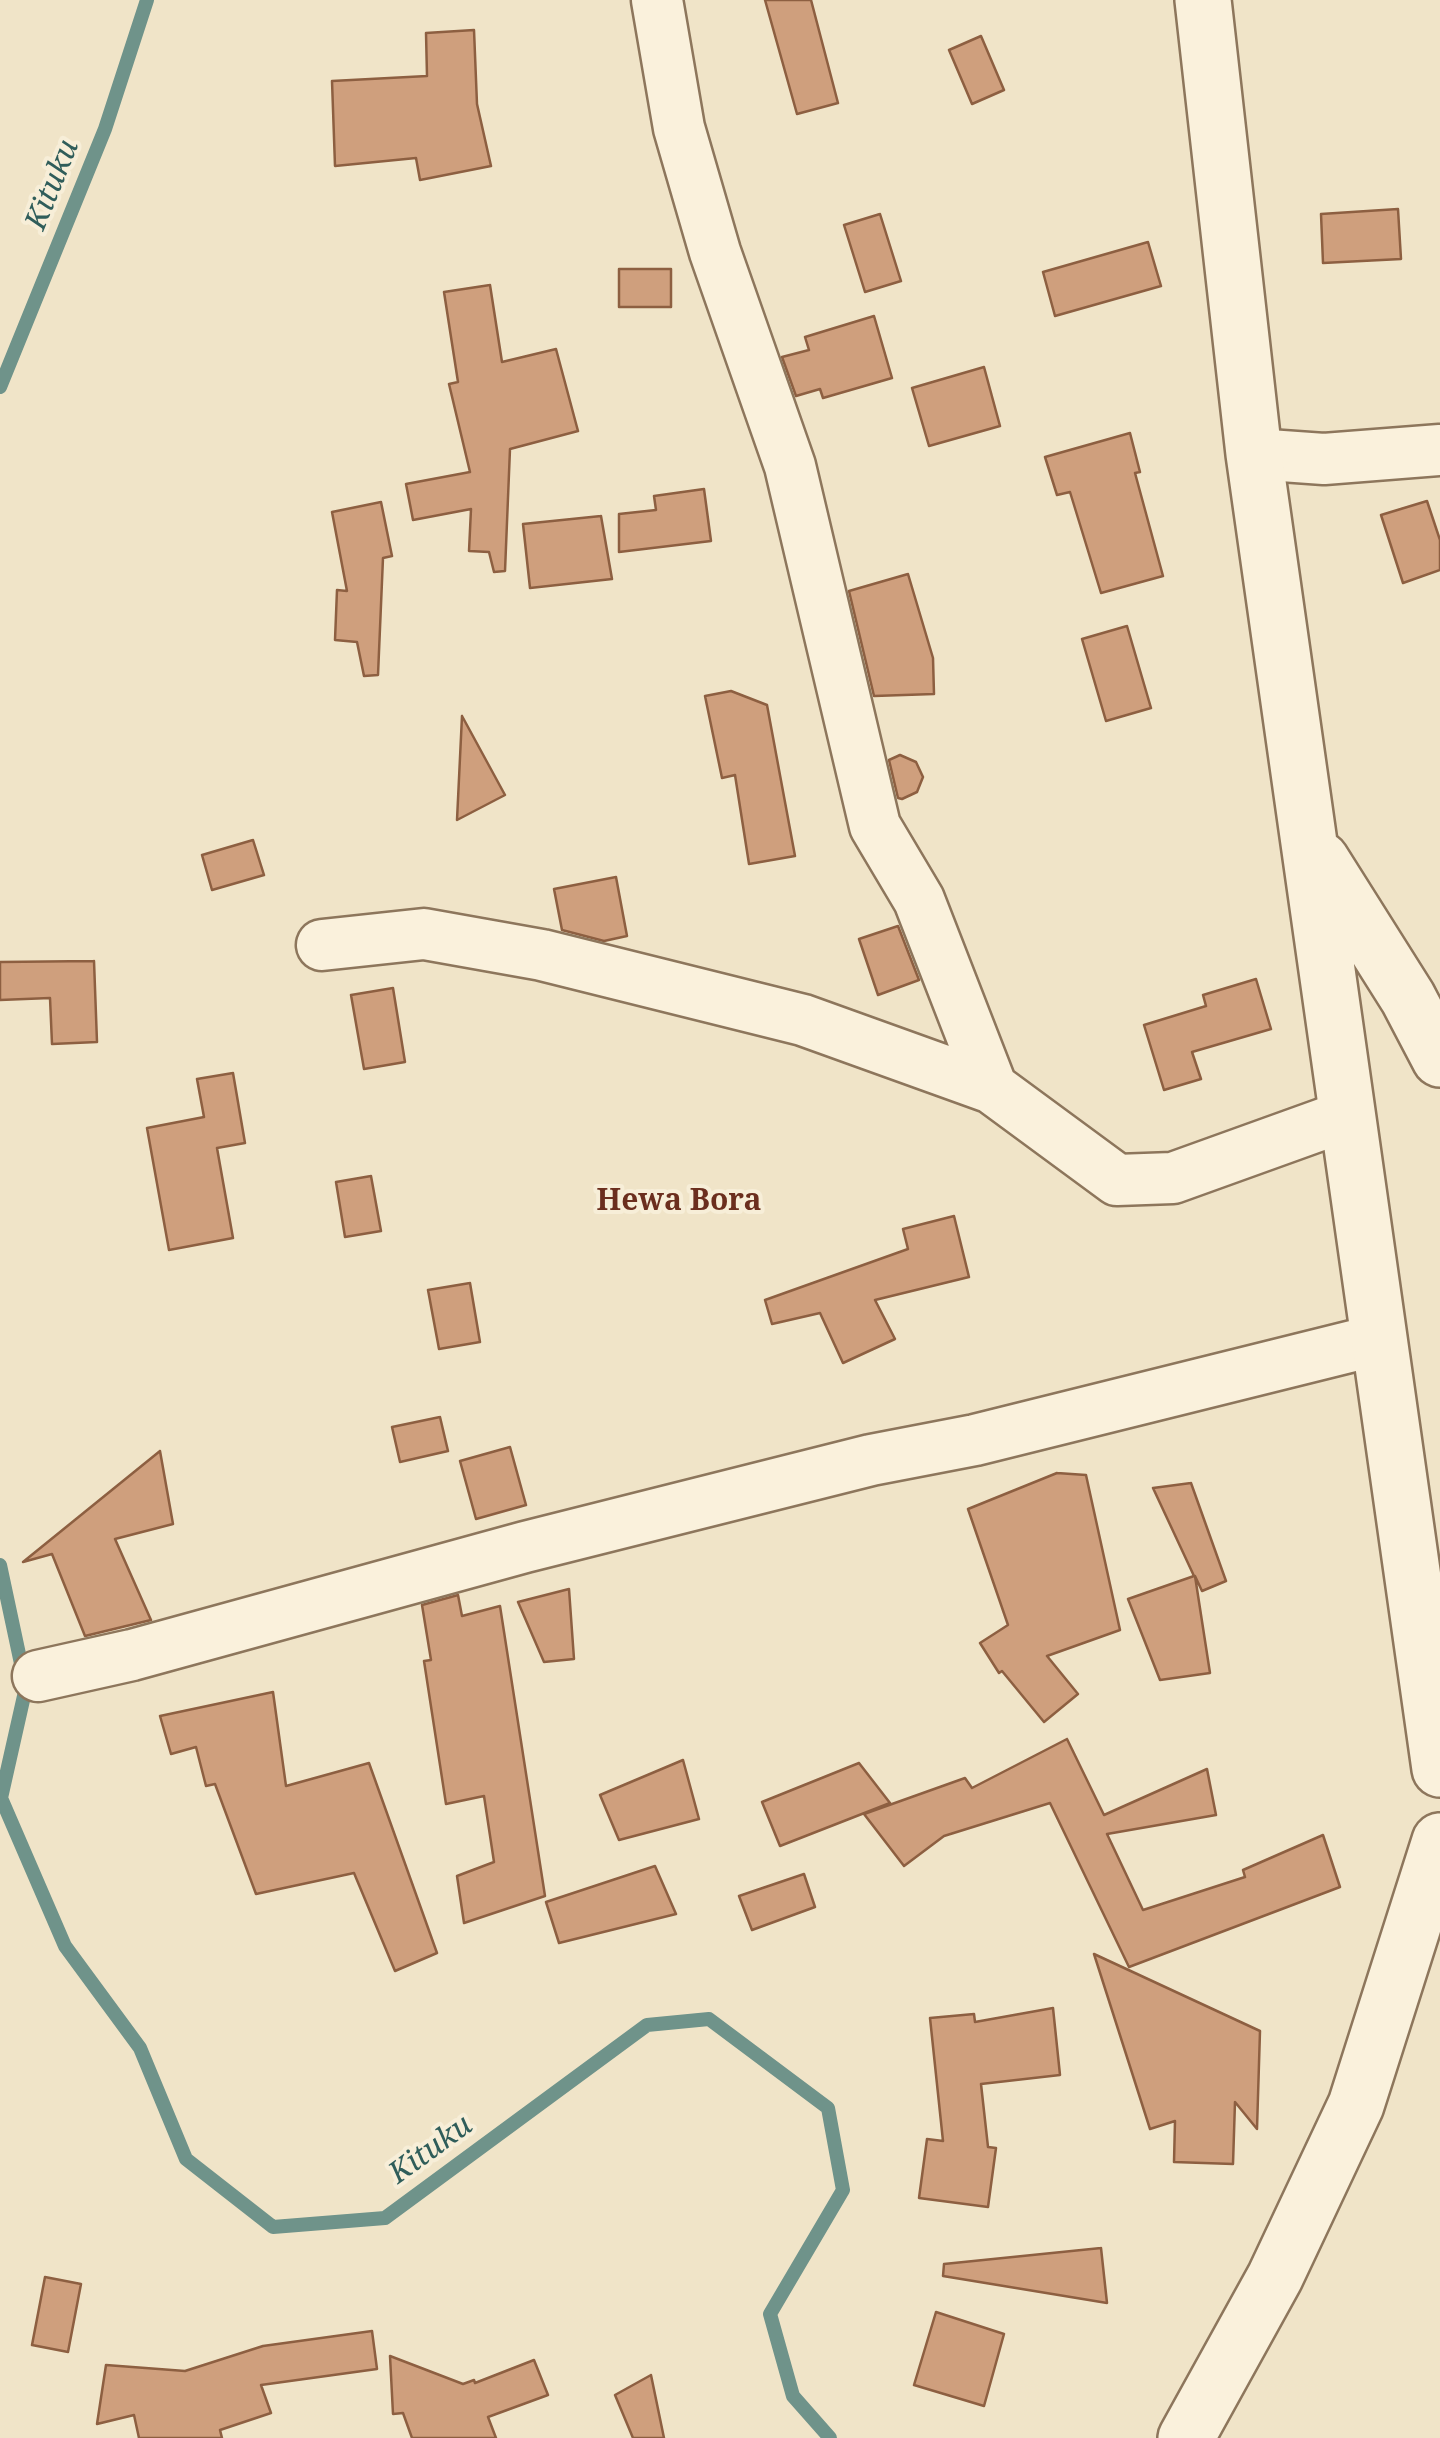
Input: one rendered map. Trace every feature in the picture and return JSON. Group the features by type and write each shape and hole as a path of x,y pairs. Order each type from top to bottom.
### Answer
{"street":[{"path":"657,0 679,128 716,252 790,466 875,826 920,900 992,1088"},
{"path":"1210,3 1254,454 1440,1769"},
{"path":"1254,454 1324,459 1440,450"},
{"path":"1306,833 1408,998 1440,1058"},
{"path":"322,945 424,934 542,955 803,1020 992,1088 1117,1180 1173,1178 1348,1115"},
{"path":"38,1676 132,1655 505,1552 836,1469 975,1440 1380,1340"},
{"path":"1186,2438 1276,2277 1356,2105 1440,1841"}],"building":[{"path":"765,0 811,0 838,103 797,114"},
{"path":"474,30 477,104 491,166 420,180 416,158 335,166 332,81 427,76 426,33"},
{"path":"981,36 1004,90 972,104 949,50"},
{"path":"1398,209 1401,259 1323,263 1321,214"},
{"path":"880,214 901,281 865,292 844,225"},
{"path":"1148,242 1161,286 1055,316 1043,272"},
{"path":"619,269 671,269 671,307 619,307"},
{"path":"490,285 502,362 556,349 578,431 510,449 505,571 494,572 489,552 469,551 471,509 413,520 406,484 470,472 449,384 458,382 444,292"},
{"path":"874,316 892,378 823,398 820,389 796,396 782,357 809,350 805,337"},
{"path":"984,367 1000,426 929,446 912,388"},
{"path":"1130,433 1140,472 1135,473 1163,576 1101,593 1070,492 1057,495 1045,457"},
{"path":"704,489 711,541 619,552 619,514 656,510 654,496"},
{"path":"1427,501 1440,540 1440,570 1403,583 1381,515"},
{"path":"381,502 392,556 383,558 378,675 364,676 357,642 335,640 337,590 347,591 332,512"},
{"path":"601,516 612,579 530,588 523,524"},
{"path":"908,574 933,658 934,694 874,696 849,591"},
{"path":"1127,626 1151,708 1106,721 1082,639"},
{"path":"731,691 767,705 795,856 749,864 735,775 722,778 705,696"},
{"path":"462,716 505,795 457,820"},
{"path":"900,755 916,762 923,777 917,792 902,799 898,798 889,760"},
{"path":"253,840 264,875 212,890 202,855"},
{"path":"616,877 627,936 604,941 562,930 554,889"},
{"path":"898,926 919,980 878,995 859,939"},
{"path":"94,961 97,1042 52,1044 50,998 0,1000 0,962"},
{"path":"1256,979 1271,1029 1192,1052 1201,1079 1164,1090 1144,1025 1206,1006 1203,995"},
{"path":"393,988 405,1062 364,1069 351,995"},
{"path":"233,1073 245,1143 217,1148 233,1238 169,1250 147,1128 204,1117 197,1079"},
{"path":"371,1176 381,1231 345,1237 336,1182"},
{"path":"954,1216 969,1277 875,1300 895,1339 843,1363 820,1313 772,1324 765,1300 908,1249 903,1229"},
{"path":"470,1283 480,1342 439,1349 428,1290"},
{"path":"440,1417 448,1451 400,1462 392,1427"},
{"path":"510,1447 526,1505 476,1519 460,1461"},
{"path":"160,1451 173,1524 115,1539 151,1620 85,1636 52,1554 23,1562"},
{"path":"1057,1473 1086,1475 1120,1630 1047,1656 1078,1694 1044,1722 1002,1671 999,1673 980,1643 1008,1625 968,1509"},
{"path":"1191,1483 1226,1581 1202,1591 1195,1576 1210,1673 1160,1680 1128,1599 1194,1576 1153,1488"},
{"path":"569,1589 574,1659 544,1662 518,1602"},
{"path":"458,1595 462,1616 500,1606 545,1896 464,1923 457,1876 494,1862 484,1796 446,1804 424,1661 431,1660 422,1605"},
{"path":"273,1692 286,1786 369,1763 437,1953 395,1971 354,1873 256,1894 215,1784 206,1786 196,1747 171,1754 160,1716"},
{"path":"1067,1739 1104,1815 1207,1769 1216,1815 1107,1834 1143,1910 1245,1877 1243,1870 1323,1835 1340,1887 1129,1967 1050,1803 944,1836 904,1866 864,1814 965,1778 972,1788"},
{"path":"683,1760 699,1819 619,1840 600,1795"},
{"path":"859,1763 890,1803 780,1846 762,1802"},
{"path":"655,1866 676,1914 559,1943 546,1902"},
{"path":"804,1874 815,1907 752,1930 739,1896"},
{"path":"1094,1954 1260,2031 1257,2129 1235,2102 1233,2164 1174,2162 1175,2121 1150,2129"},
{"path":"1053,2008 1060,2075 981,2084 988,2147 996,2148 988,2207 919,2198 927,2139 943,2141 930,2018 974,2014 975,2022"},
{"path":"1101,2248 1107,2303 943,2276 944,2264"},
{"path":"45,2277 81,2284 68,2352 32,2345"},
{"path":"936,2312 1004,2334 984,2406 914,2385"},
{"path":"372,2331 377,2369 261,2385 271,2413 220,2430 222,2438 139,2438 134,2415 97,2424 106,2365 185,2371 263,2346"},
{"path":"390,2356 463,2384 534,2360 548,2395 488,2417 496,2438 412,2438 403,2413 393,2414"},
{"path":"651,2375 664,2438 633,2438 615,2395"}],"waterway":[{"name":"Kituku","path":"0,387 105,129 147,0"},
{"name":"Kituku","path":"0,1565 26,1687 1,1798 65,1946 140,2048 186,2159 273,2227 385,2218 647,2025 709,2019 828,2108 843,2190 770,2314 793,2396 830,2438"}],"district":[{"name":"Hewa Bora","path":"679,1201"}]}
